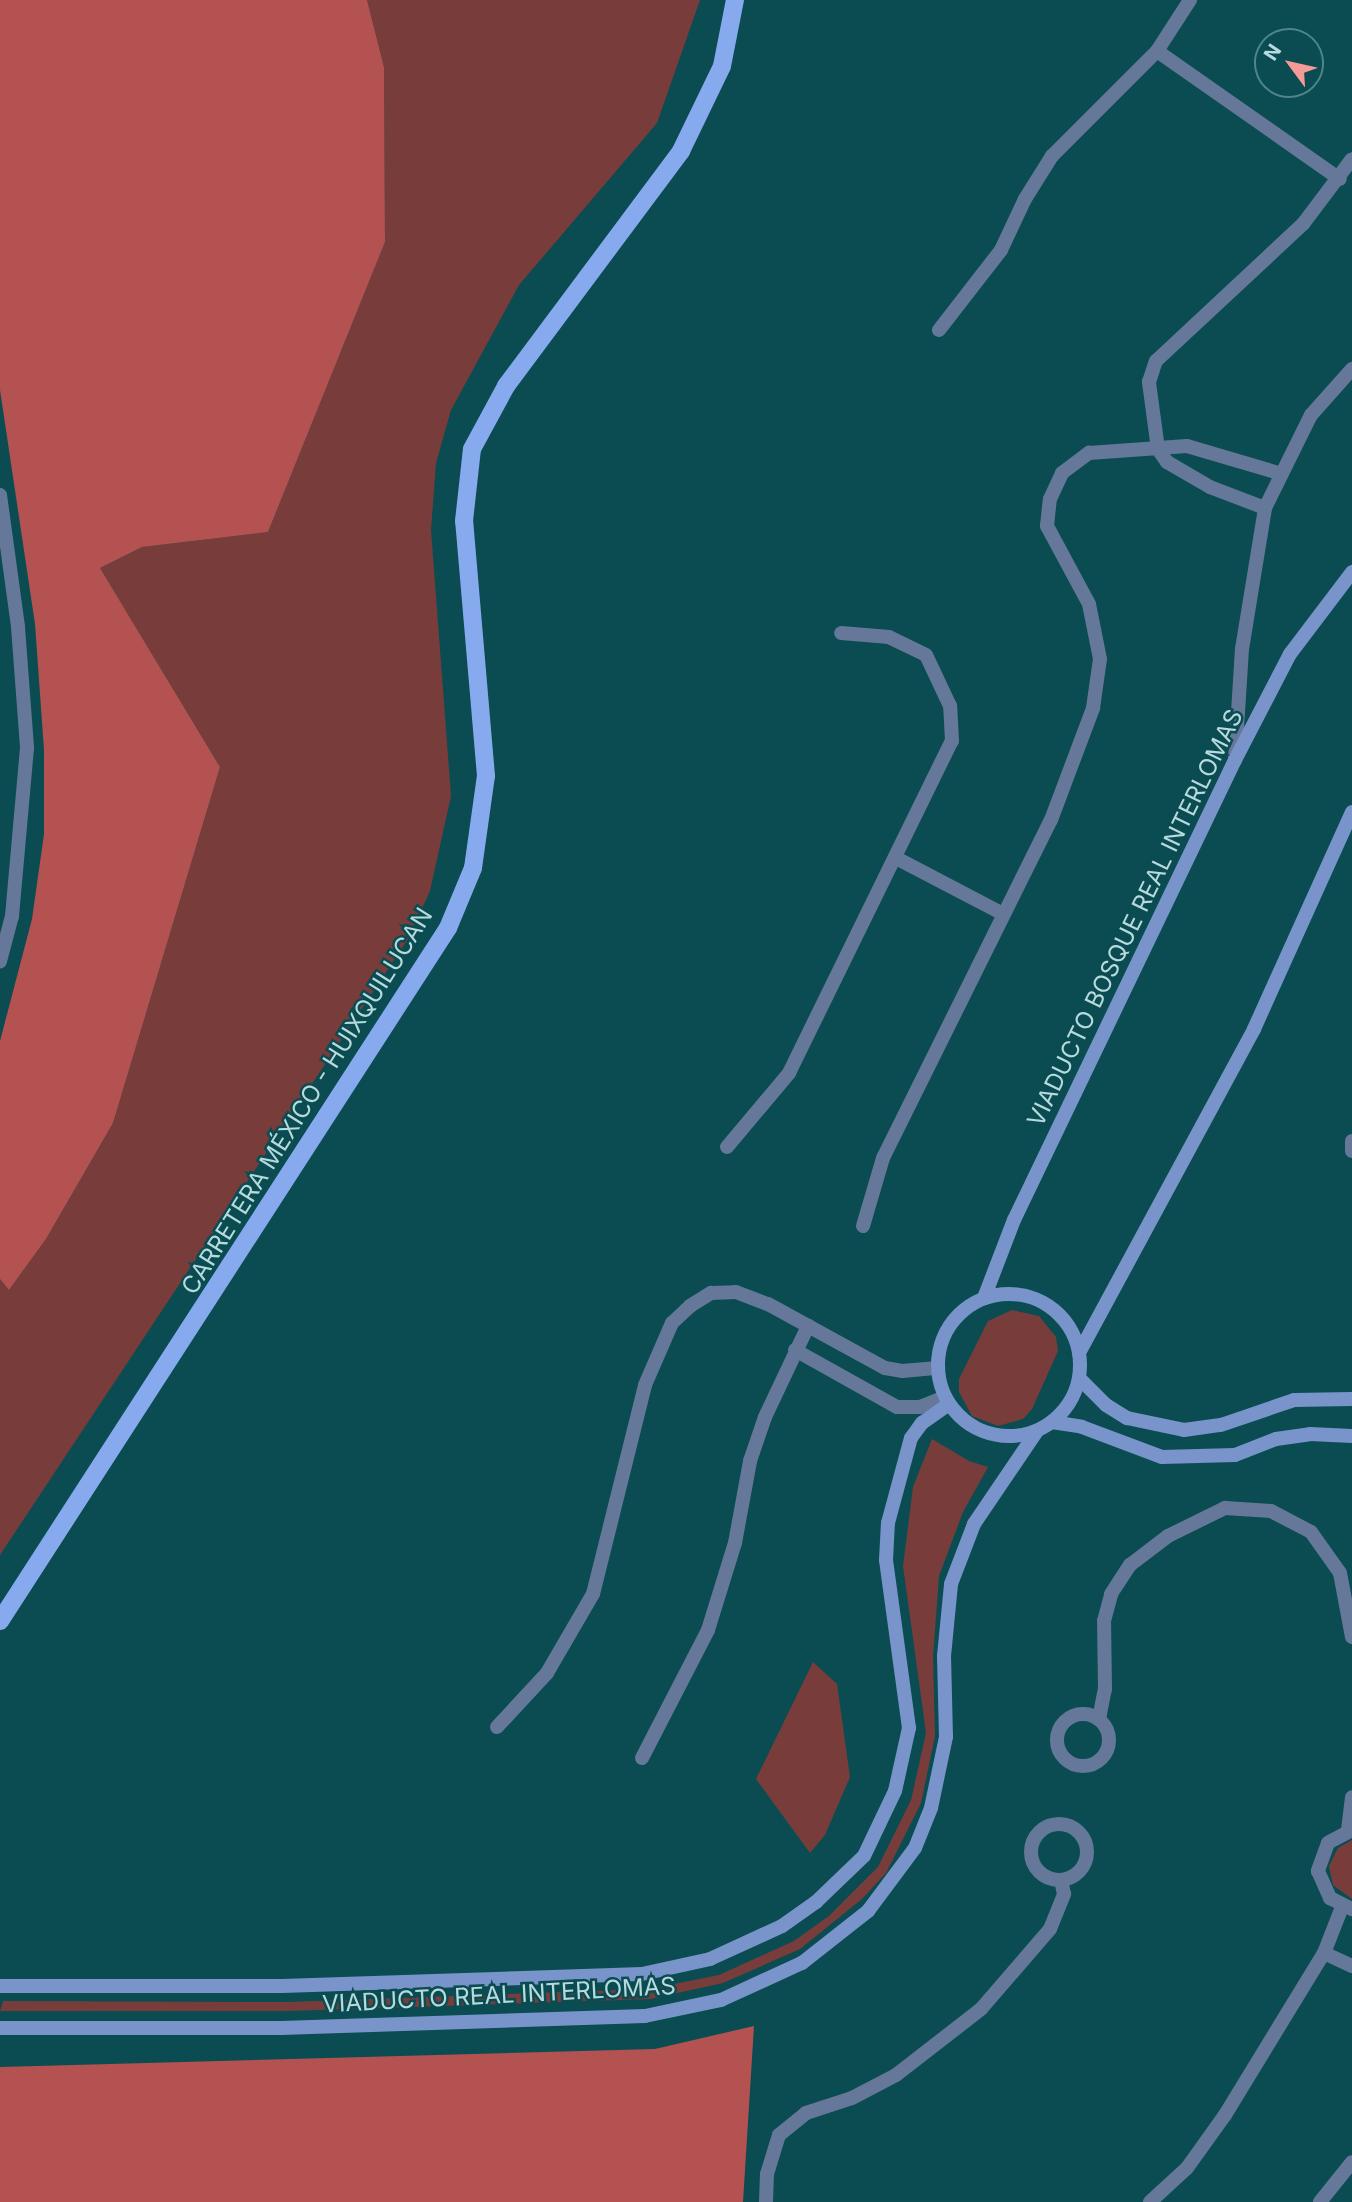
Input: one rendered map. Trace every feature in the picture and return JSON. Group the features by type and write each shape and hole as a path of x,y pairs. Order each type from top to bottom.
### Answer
{"main road":[{"name":"CARRETERA MÉXICO - HUIXQUILUCAN","path":"0,1621 448,928 473,868 486,776 464,521 472,449 506,386 681,151 722,66 735,0"},
{"name":"VIADUCTO BOSQUE REAL INTERLOMAS","path":"985,1298 1014,1220 1235,760 1290,654 1352,572"},
{"path":"1079,1353 1254,1029 1352,812"},
{"path":"1016,1294 1045,1303 1068,1324 1079,1353 1079,1378 1067,1407 1052,1422 1037,1431 995,1436 969,1425 947,1401 937,1368 948,1328 966,1308 985,1298 1016,1294"},
{"path":"1079,1378 1106,1405 1127,1418 1184,1430 1221,1425 1294,1400 1352,1399"},
{"name":"VIADUCTO REAL INTERLOMAS","path":"0,1986 282,1986 642,1974 710,1959 782,1926 816,1902 863,1856 895,1791 909,1728 886,1560 888,1523 911,1438 922,1423 947,1401"},
{"path":"1052,1422 1082,1427 1162,1457 1235,1455 1276,1439 1310,1434 1352,1436"},
{"name":"VIADUCTO REAL INTERLOMAS","path":"0,2028 281,2028 645,2016 722,2000 802,1963 868,1911 915,1848 931,1808 946,1737 944,1656 951,1584 974,1524 1037,1431"}],"street":[{"path":"939,330 1001,250 1025,199 1052,156 1157,51 1190,0"},
{"path":"1157,51 1340,179"},
{"path":"1265,508 1178,472 1158,449 1149,400 1156,361 1271,257 1340,179 1352,159"},
{"path":"1235,760 1242,649 1265,508 1279,473 1311,415 1352,369"},
{"path":"863,1226 883,1158 1073,770 1093,708 1100,659 1089,604 1047,526 1050,499 1062,473 1089,453 1204,449 1279,473"},
{"path":"0,495 18,627 27,748 12,916 0,961"},
{"path":"727,1147 789,1073 898,859 952,741 950,706 926,655 889,637 841,633"},
{"path":"898,859 1003,914"},
{"path":"1352,1141 1352,1151"},
{"path":"497,1727 547,1673 593,1594 629,1434 672,1323 711,1293 736,1292 885,1367 902,1371 937,1368"},
{"path":"642,1758 708,1630 735,1543 750,1461 795,1350 808,1326"},
{"path":"795,1350 897,1407 920,1407 947,1401"},
{"path":"1099,1719 1105,1689 1104,1621 1111,1594 1130,1565 1168,1536 1225,1508 1271,1511 1311,1532 1340,1573 1352,1637"},
{"path":"1150,2202 1187,2168 1225,2115 1324,1953 1347,1908 1321,1886 1318,1871 1328,1843 1350,1830 1352,1797"},
{"path":"766,2202 767,2174 779,2135 806,2113 852,2098 896,2075 981,2009 1050,1929 1064,1894 1061,1881"},
{"path":"1324,1953 1352,1966"},
{"path":"1320,2202 1352,2162"}],"shaded area":[{"path":"0,0 367,0 384,67 385,242 268,532 142,547 100,568 220,767 113,1123 46,1239 9,1290 0,1279 0,1041 32,919 44,834 44,750 35,624 0,390"},
{"path":"367,0 700,0 657,123 519,285 451,410 436,463 431,530 451,796 430,891 408,939 0,1555 0,1279 9,1290 46,1239 113,1123 220,767 100,568 142,547 268,532 385,242 384,67"},
{"path":"1012,1310 1039,1316 1056,1337 1058,1351 1032,1409 1023,1419 998,1426 972,1416 959,1392 959,1379 988,1321"},
{"path":"932,1439 969,1461 988,1467 963,1512 939,1576 933,1657 935,1736 921,1803 886,1873 862,1899 800,1949 723,1983 650,1999 288,2011 0,2011 3,2001 288,2002 649,1989 719,1975 794,1941 829,1916 878,1867 911,1800 926,1733 903,1566 913,1487"},
{"path":"813,1662 837,1684 850,1777 825,1835 810,1853 756,1779"},
{"path":"1352,1840 1352,1899 1333,1885 1329,1866 1338,1848"},
{"path":"754,2026 743,2202 0,2202 0,2067 655,2049"}]}
